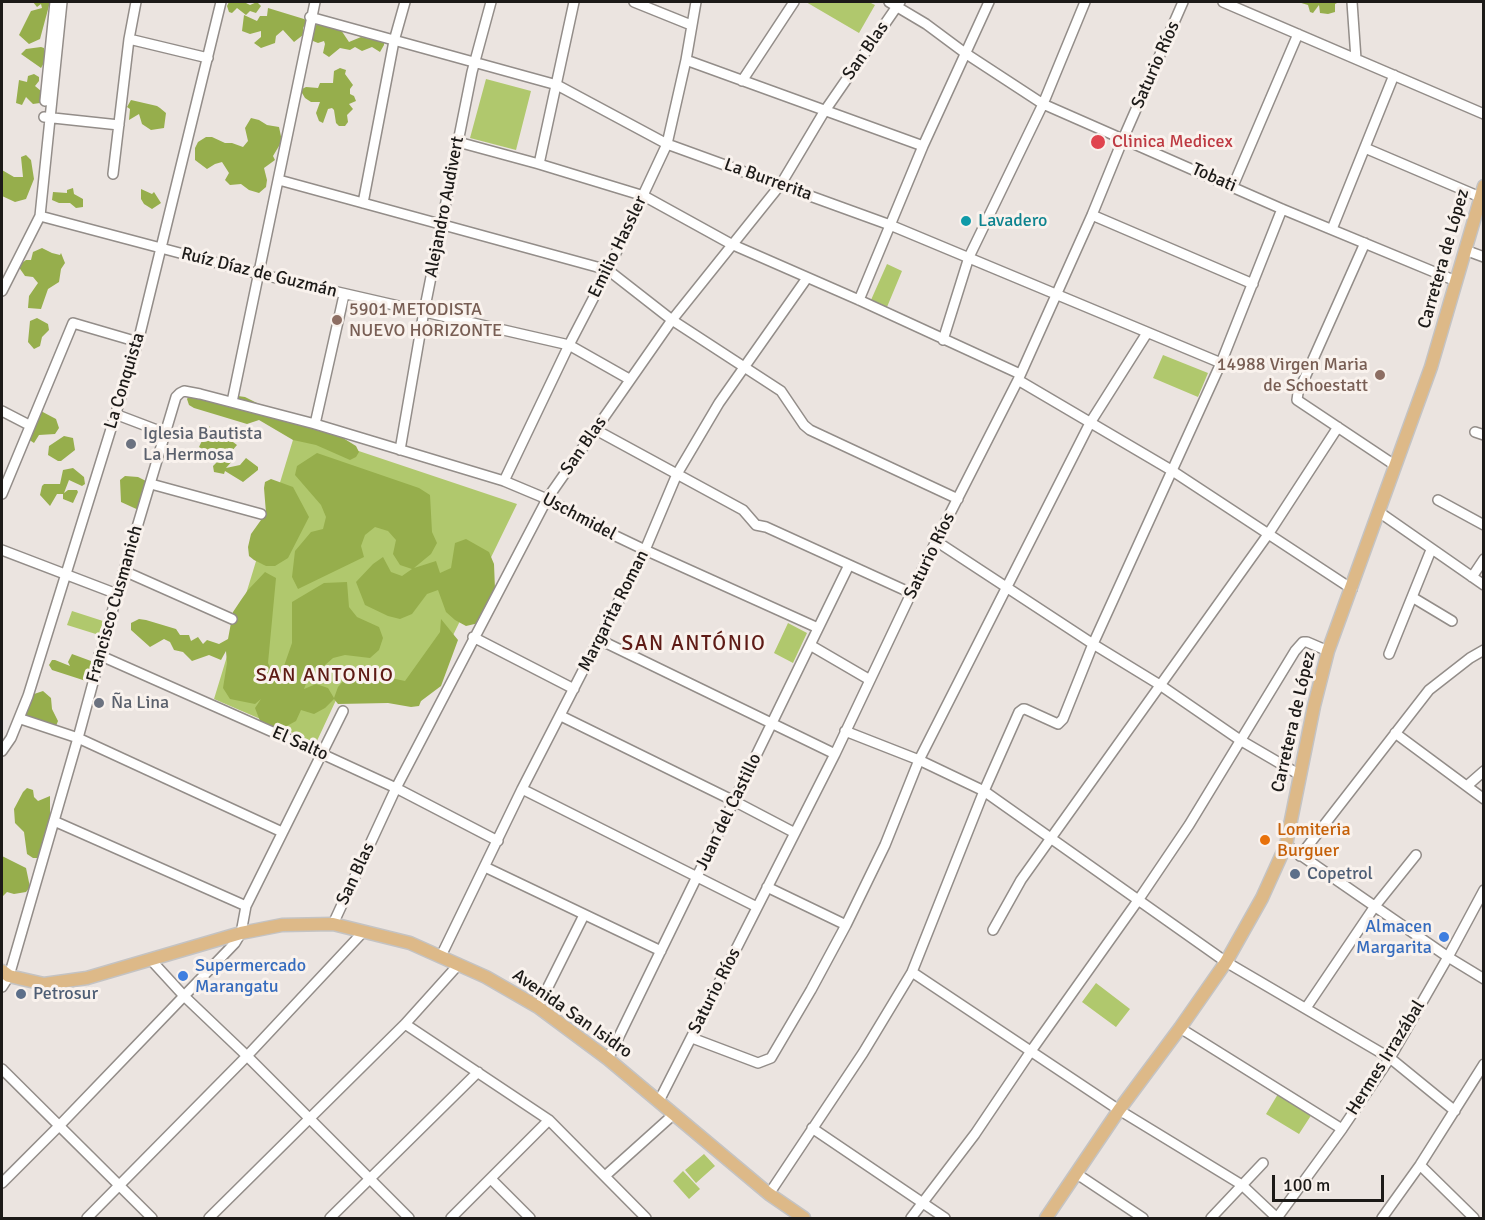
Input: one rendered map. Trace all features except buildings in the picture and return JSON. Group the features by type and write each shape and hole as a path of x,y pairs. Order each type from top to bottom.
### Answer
{"main road":[{"name":"Carretera de López","path":"1046,1218 1119,1110 1226,962 1262,898 1286,845 1328,651 1431,367 1482,192"},
{"name":"Avenida San Isidro","path":"5,974 44,984 87,978 241,933 282,925 333,924 410,943 459,964 507,988 538,1007 608,1059 796,1216"}],"street":[{"path":"2,291 40,216 48,133 46,117 55,2"},
{"path":"46,117 62,2"},
{"path":"113,174 135,2"},
{"name":"La Conquista","path":"2,751 21,719 138,342 221,2"},
{"path":"232,402 279,180 310,17 315,2"},
{"path":"363,203 394,41 405,2"},
{"name":"Alejandro Audivert","path":"400,450 441,225 474,63 491,2"},
{"path":"539,164 574,2"},
{"path":"633,2 691,25"},
{"name":"Emilio Hassler","path":"504,481 644,196 667,144 686,60 696,2"},
{"path":"742,81 794,2"},
{"path":"859,300 923,147 989,2"},
{"path":"943,340 969,257 1043,104 1085,2"},
{"name":"Saturio Ríos","path":"659,1101 835,754 936,541 1019,377 1184,2"},
{"path":"1223,2 1484,114"},
{"path":"1352,2 1356,59"},
{"name":"Tobati","path":"895,3 965,53 1043,104 1456,281"},
{"name":"San Blas","path":"333,924 396,788 547,499 672,320 781,184 824,112 895,3"},
{"name":"La Burrerita","path":"310,17 556,85 667,144 890,225 1221,363"},
{"path":"1233,186 1298,34"},
{"path":"129,39 208,58"},
{"path":"686,60 923,147"},
{"path":"1332,229 1394,75"},
{"path":"46,117 119,125"},
{"path":"458,142 644,196 731,244 859,300 1019,377 1090,423 1171,470 1352,589"},
{"path":"1365,148 1482,192"},
{"path":"279,180 608,270 672,320 746,366 781,391 804,425 810,430 958,499"},
{"path":"769,1194 863,1053 912,972 984,791 1020,710 1026,709 1053,723 1060,722 1171,470 1221,363 1282,208"},
{"path":"1092,215 1253,284"},
{"name":"Ruíz Díaz de Guzmán","path":"40,216 344,295 569,345 629,379"},
{"path":"1365,243 1298,393 1297,400 1396,466"},
{"path":"1465,250 1484,257"},
{"name":"Margarita Roman","path":"441,956 522,789 645,550 677,474 719,403 807,278"},
{"path":"315,424 344,295"},
{"path":"2,494 73,323 138,342"},
{"path":"692,1038 758,1063 771,1058 812,990 846,925 885,845 919,760 1090,423 1148,333"},
{"name":"Uschmidel","path":"175,406 176,397 184,392 232,402 315,424 504,481 547,499 645,550 818,628"},
{"name":"Francisco Cusmanich","path":"2,987 54,821 99,655 175,406"},
{"path":"2,411 30,425"},
{"path":"115,414 165,433"},
{"path":"993,930 1021,880 1269,533 1338,427"},
{"path":"596,430 743,510 756,525 766,527 911,593"},
{"path":"151,484 261,514"},
{"path":"1438,500 1484,525"},
{"path":"1379,512 1484,585"},
{"path":"936,541 1160,685 1240,740 1300,775"},
{"path":"2,550 117,594"},
{"path":"1389,654 1431,550"},
{"path":"1472,577 1484,559"},
{"name":"Juan del Castillo","path":"608,1059 849,565"},
{"path":"124,571 232,619"},
{"path":"1412,597 1452,621"},
{"path":"473,637 574,689"},
{"path":"600,640 835,754"},
{"path":"911,1218 975,1134 1139,900 1189,825 1299,646 1307,642 1328,651"},
{"path":"810,645 870,680"},
{"path":"1300,856 1429,690 1484,650"},
{"name":"El Salto","path":"99,655 396,788 498,841"},
{"path":"2,1183 235,942 241,933 246,906 320,753 343,711"},
{"path":"561,716 795,833"},
{"path":"21,719 78,738 282,832"},
{"path":"844,731 919,760 984,791 1226,962 1390,1058 1455,1111"},
{"path":"1395,733 1484,799"},
{"path":"1468,785 1484,771"},
{"path":"522,789 757,907"},
{"path":"54,821 246,906"},
{"path":"1286,845 1448,957 1484,979"},
{"path":"1306,1008 1375,906 1416,855"},
{"path":"485,867 661,951"},
{"path":"767,887 846,925"},
{"name":"Hermes Irrazábal","path":"1279,1216 1390,1058 1484,890"},
{"path":"538,1007 584,915"},
{"path":"87,1218 247,1056 364,931"},
{"path":"151,960 184,996 409,1218"},
{"path":"208,1218 405,1024 459,964"},
{"path":"912,972 1119,1110 1242,1185 1279,1216 1292,1218"},
{"path":"405,1024 549,1120 645,1218"},
{"path":"1180,1028 1342,1129"},
{"path":"1382,1218 1420,1165 1484,1064"},
{"path":"2,1069 152,1218"},
{"path":"330,1218 478,1072"},
{"path":"604,1176 674,1114"},
{"path":"451,1218 549,1120"},
{"path":"812,1128 945,1218"},
{"path":"1211,1218 1263,1163"},
{"path":"1420,1165 1474,1218"},
{"path":"1077,1174 1143,1218"},
{"path":"491,1179 530,1218"}],"green space":[{"path":"33,2 50,2 40,39 29,44 19,35 31,11 42,8 41,4 37,7"},
{"path":"229,2 244,2 250,5 257,2 261,6 256,13 250,11 246,15 237,8 232,13 229,12 227,6"},
{"path":"806,2 869,2 875,5 859,33"},
{"path":"1298,2 1339,2 1335,4 1335,12 1328,14 1320,13 1319,5 1313,13 1310,12 1308,5"},
{"path":"268,8 307,21 303,28 303,35 294,42 283,30 276,36 275,43 261,48 254,43 261,37 261,31 250,34 242,31 244,15 257,21 260,16 267,16"},
{"path":"317,24 325,24 341,30 349,42 361,37 384,42 384,45 380,52 372,47 362,51 355,47 350,50 340,48 329,57 323,53 324,41 318,43 313,41 313,30"},
{"path":"44,48 45,61 41,68 21,54 26,49"},
{"path":"340,68 346,70 345,74 353,85 350,94 356,101 349,104 353,109 347,115 348,122 345,126 339,126 336,123 332,108 328,109 323,123 319,121 316,113 320,102 311,102 302,93 302,89 306,87 318,88 320,83 333,83 334,71"},
{"path":"34,74 39,77 35,86 41,91 40,103 33,104 26,97 22,105 16,103 19,80 27,82 28,76"},
{"path":"486,79 531,91 516,150 470,138"},
{"path":"131,100 157,106 166,113 164,128 151,130 142,124 139,114 129,120 130,109 127,107"},
{"path":"251,118 279,127 282,141 273,156 275,160 264,168 266,187 259,193 241,184 230,185 225,180 229,173 222,162 207,169 195,160 195,148 198,142 206,137 243,147 248,141 245,128"},
{"path":"26,155 31,160 34,179 26,199 15,202 2,196 2,170 14,177 23,177 21,157"},
{"path":"73,188 74,194 83,199 83,207 76,208 70,203 59,203 52,200 53,192 67,193 67,190"},
{"path":"141,189 152,194 154,192 161,203 152,209 144,204 141,199"},
{"path":"42,248 52,253 60,255 61,253 65,263 61,269 59,282 48,289 41,309 28,308 29,296 38,283 33,277 25,276 18,266 26,260 31,260 33,252"},
{"path":"887,264 902,271 887,307 871,300"},
{"path":"37,318 48,324 49,330 42,337 40,346 34,349 28,342 30,321"},
{"path":"1163,355 1208,373 1198,397 1153,378"},
{"path":"190,394 245,397 267,408 309,417 356,446 359,452 350,460 316,445 293,440 259,420 247,424 194,408 189,405 187,399"},
{"path":"39,410 56,419 59,428 55,434 39,435 34,443 28,439"},
{"path":"209,426 219,439 227,442 229,439 237,445 231,452 225,452 220,448 210,454 199,447"},
{"path":"296,430 517,504 421,701 337,698 316,743 214,699"},
{"path":"64,436 73,438 75,450 58,461 48,455 49,446"},
{"path":"317,453 419,488 430,495 432,532 437,543 431,554 414,568 436,561 440,573 451,568 455,543 466,539 489,552 494,564 495,589 479,623 466,626 455,620 446,612 438,590 427,594 412,614 400,619 365,605 356,582 373,564 383,557 391,572 402,576 412,569 400,565 393,554 396,540 388,531 375,527 365,535 361,546 364,557 298,589 292,577 295,551 311,532 323,529 326,517 321,505 295,475 297,466"},
{"path":"222,457 234,459 226,468 240,465 246,458 258,467 258,470 243,482 225,471 224,474 214,472 213,466"},
{"path":"73,468 84,477 85,484 82,486 69,480 64,493 68,490 77,490 73,503 63,499 63,494 57,494 50,506 40,495 42,486 60,484 63,470"},
{"path":"125,476 138,477 146,481 143,512 121,502 120,480"},
{"path":"271,479 293,487 309,517 288,558 275,566 266,566 249,556 248,547 251,534 266,513 264,488 265,482"},
{"path":"265,572 276,578 268,663 273,674 284,666 292,643 292,602 324,583 347,582 349,607 357,617 379,627 383,638 379,650 370,658 345,655 333,658 324,666 312,668 304,689 316,684 328,688 334,698 338,687 346,678 358,671 405,681 440,632 441,619 458,640 441,686 421,701 419,706 388,703 338,704 334,699 314,714 301,710 296,721 285,727 272,727 260,721 255,708 261,699 255,704 230,699 223,688 227,663 226,651 221,660 209,655 192,661 183,652 174,650 170,642 164,639 150,647 131,630 131,623 139,619 146,620 176,629 180,635 189,635 191,641 198,637 203,644 207,640 219,644 228,639 233,612 248,590"},
{"path":"72,611 103,621 99,635 67,625"},
{"path":"788,623 807,633 793,663 774,653"},
{"path":"72,654 91,661 93,670 86,681 52,670 49,665 52,660 55,660 70,666 68,662"},
{"path":"43,691 51,698 52,709 58,721 54,731 42,732 26,717 28,696"},
{"path":"27,788 33,790 34,797 38,801 50,796 50,838 39,858 33,858 27,854 24,832 15,823 14,809"},
{"path":"2,856 26,868 30,887 26,892 14,894 7,892 2,897"},
{"path":"1096,983 1130,1009 1116,1027 1082,1002"},
{"path":"1278,1094 1312,1114 1299,1134 1266,1114"},
{"path":"704,1154 715,1166 696,1183 685,1170"},
{"path":"683,1171 700,1189 689,1199 673,1181"}],"place":[{"name":"Clinica Medicex","path":"1098,142"},
{"name":"Lavadero","path":"966,221"},
{"name":"5901 METODISTA NUEVO HORIZONTE","path":"337,320"},
{"name":"14988 Virgen Maria de Schoestatt","path":"1380,375"},
{"name":"Iglesia Bautista La Hermosa","path":"131,444"},
{"name":"Ña Lina","path":"99,703"},
{"name":"Lomiteria Burguer","path":"1265,840"},
{"name":"Copetrol","path":"1295,874"},
{"name":"Almacen Margarita","path":"1444,937"},
{"name":"Supermercado Marangatu","path":"183,976"},
{"name":"Petrosur","path":"21,994"}],"district":[{"name":"SAN ANTÓNIO","path":"694,644"},
{"name":"SAN ANTONIO","path":"325,676"}]}
